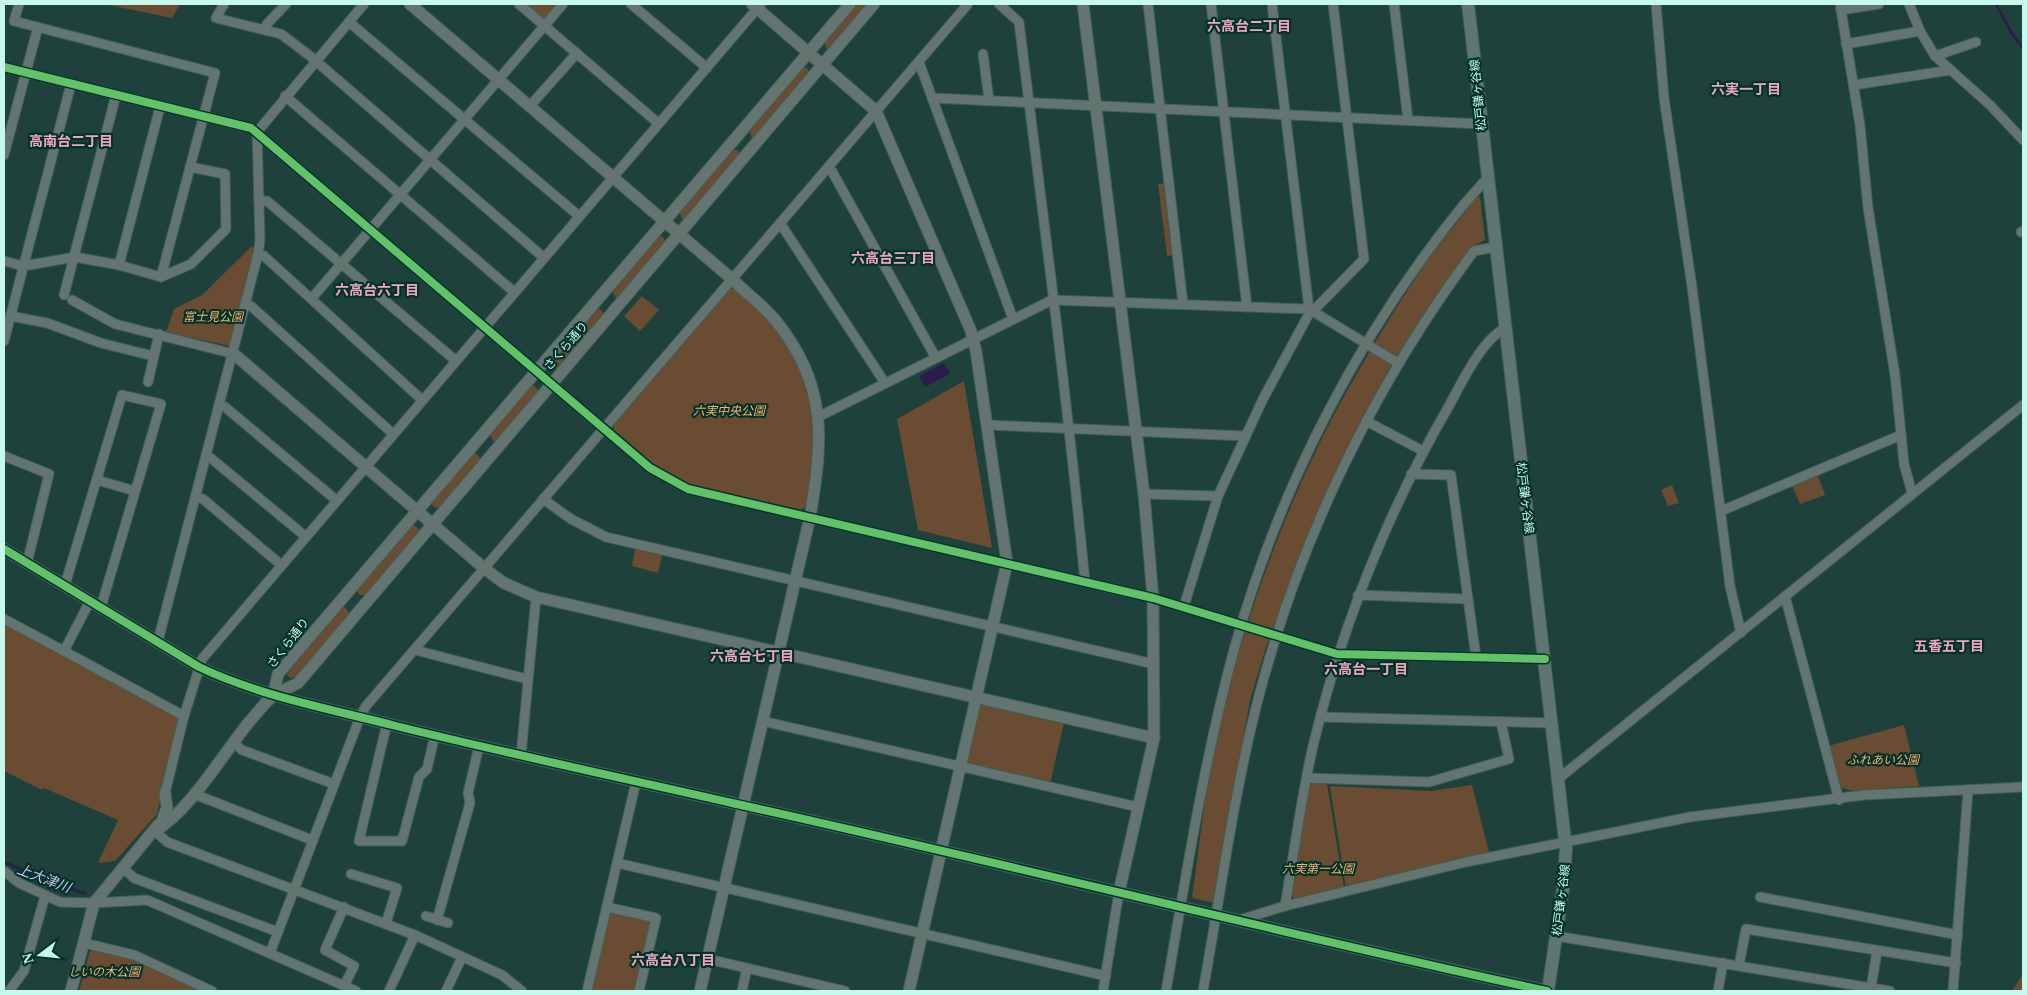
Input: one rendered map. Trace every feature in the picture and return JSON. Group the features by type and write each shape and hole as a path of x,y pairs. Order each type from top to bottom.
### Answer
{"main road":[{"name":"松戸鎌ヶ谷線","path":"1468,4 1504,329 1545,659 1565,842 1566,865 1548,991"}],"street":[{"path":"19,4 14,21 215,73 161,277"},
{"path":"224,4 216,18 280,34 315,61 543,258"},
{"path":"266,30 267,24 286,4"},
{"path":"158,641 234,354 258,254 260,240 257,132 285,96 364,4"},
{"path":"410,4 732,279 776,321 794,347 808,374 820,416 820,462 810,517 700,991"},
{"path":"520,4 658,123"},
{"path":"312,298 562,4"},
{"path":"631,4 707,68"},
{"name":"さくら通り","path":"273,696 278,674 850,4"},
{"name":"さくら通り","path":"273,696 298,683 552,383 680,236 874,4"},
{"path":"270,953 312,840 366,706 968,4"},
{"path":"999,4 1019,22 1052,300 1070,428 1085,582"},
{"path":"1083,4 1144,494 1153,598 1154,738 1118,892 1103,991"},
{"path":"1148,4 1183,304"},
{"path":"1211,4 1247,307"},
{"path":"1272,4 1311,310"},
{"path":"1184,606 1218,496 1245,436 1311,310 1364,259 1333,4"},
{"path":"1394,4 1408,120"},
{"path":"1656,4 1665,107 1692,287 1730,586 1741,633"},
{"path":"1879,4 1841,7 1854,85 1868,208 1895,375 1904,464 1912,493"},
{"path":"1908,4 1920,31 1935,56 1990,105 2023,140"},
{"path":"163,818 166,807 165,793 184,716 202,658 513,291 707,68 757,5 876,111 973,339 987,425 1006,563 993,628 909,991"},
{"path":"349,22 579,216"},
{"path":"4,154 38,26"},
{"path":"1846,44 1920,31"},
{"path":"1935,56 1976,42"},
{"path":"529,107 577,53"},
{"path":"983,54 990,100"},
{"path":"919,62 1013,319"},
{"path":"4,66 160,107 251,128 650,468 688,489 1153,598 1338,654 1545,659"},
{"path":"1854,85 1951,70"},
{"path":"4,341 71,84"},
{"path":"116,95 75,257 68,298 115,324 234,354 485,569 504,583 536,597 779,650 1154,738"},
{"path":"285,96 513,291"},
{"path":"932,98 1481,124"},
{"path":"119,265 160,107"},
{"path":"4,261 23,266 75,257 119,265 161,277 191,264 226,229 225,174 190,166"},
{"path":"829,166 936,358"},
{"path":"1166,991 1214,728 1242,624 1263,562 1291,492 1367,344 1431,247 1487,178"},
{"path":"259,201 267,201 455,360"},
{"path":"780,223 885,384"},
{"path":"1203,991 1247,746 1260,692 1277,635 1321,515 1366,421 1398,362 1474,251 1495,247"},
{"path":"258,254 264,256 312,298 421,399"},
{"path":"820,416 1052,300 1120,301 1311,310 1398,362"},
{"path":"246,305 251,306 392,433"},
{"path":"10,316 47,323 101,343 153,356"},
{"path":"1285,906 1306,778 1338,654 1358,595 1423,451 1460,385 1492,336 1504,329"},
{"path":"148,382 158,334"},
{"path":"64,585 122,395 161,404 101,607"},
{"path":"219,405 224,407 336,500"},
{"path":"1558,779 2023,405"},
{"path":"1366,421 1423,451"},
{"path":"987,425 1245,436"},
{"path":"1721,511 1901,435"},
{"path":"207,455 305,536"},
{"path":"4,456 49,474 27,563"},
{"path":"1411,474 1451,475 1476,657"},
{"path":"97,480 135,490"},
{"path":"1144,494 1218,496"},
{"path":"196,497 203,499 280,564"},
{"path":"543,499 571,519 606,537 1154,664"},
{"path":"4,549 199,667 228,681 273,696 435,736 1181,906 1383,956 1548,991"},
{"path":"1358,595 1468,599"},
{"path":"1785,596 1839,800"},
{"path":"521,755 536,597"},
{"path":"64,651 90,601"},
{"path":"4,619 184,716"},
{"path":"415,650 528,680"},
{"path":"71,991 94,903 216,756 231,744 273,696"},
{"path":"1321,717 1551,723"},
{"path":"762,721 1138,807"},
{"path":"1306,778 1429,782 1509,759 1500,722"},
{"path":"387,723 359,841 402,841 419,777 427,769 435,736"},
{"path":"231,744 242,750 334,784"},
{"path":"155,830 169,823 221,762 231,744"},
{"path":"437,920 470,803 468,793 479,746"},
{"path":"587,991 636,782"},
{"path":"1240,920 1285,906 1466,862 1565,842 1571,843 1690,817 1839,800 1864,795 2023,787"},
{"path":"1953,991 1968,790"},
{"path":"195,792 203,798 312,840"},
{"path":"165,793 172,801 177,802"},
{"path":"155,830 167,842 294,888 415,935 502,975 522,991"},
{"path":"617,863 723,890 1106,976"},
{"path":"123,868 134,878 278,932"},
{"path":"4,871 20,883 60,902 94,903 147,900 356,991"},
{"path":"351,874 397,888 386,923"},
{"path":"9,991 24,971 45,896"},
{"path":"1760,897 1958,936"},
{"path":"344,907 325,950 354,966 344,986"},
{"path":"607,907 656,918 639,991"},
{"path":"426,916 448,923"},
{"path":"1739,966 1746,929 1877,952 1956,963"},
{"path":"389,991 415,935"},
{"path":"1556,936 1890,991"},
{"path":"84,943 134,955 212,991"},
{"path":"1871,988 1877,952"},
{"path":"446,991 462,957"},
{"path":"708,959 845,991"},
{"path":"1718,991 1723,963"},
{"path":"742,991 747,968"},
{"path":"1820,991 1822,981"}],"green space":[{"path":"104,4 180,4 172,18"},
{"path":"519,4 563,4 544,25"},
{"path":"857,4 871,4 827,50 824,42"},
{"path":"802,67 807,68 810,73 755,138 752,138 749,130"},
{"path":"733,150 737,150 741,155 685,219 682,219 679,211"},
{"path":"1165,183 1174,255 1167,256 1158,184"},
{"path":"1476,197 1480,197 1485,240 1471,247 1457,265 1390,367 1339,467 1310,532 1267,644 1250,700 1215,903 1192,898 1206,793 1218,730 1253,607 1283,525 1318,446 1368,354 1425,264"},
{"path":"658,236 663,237 666,242 616,298 612,290"},
{"name":"富士見公園","path":"251,247 256,248 230,346 166,332 174,309 202,295"},
{"name":"六実中央公園","path":"728,289 735,289 771,323 790,350 804,381 813,414 815,447 808,505 801,510 687,483 665,473 652,464 614,431 613,422"},
{"path":"642,296 659,310 640,331 624,316"},
{"path":"597,309 600,309 604,314 559,368 554,369 551,361"},
{"path":"964,381 992,548 918,530 897,419"},
{"path":"533,385 538,390 537,394 498,441 493,441 490,433 530,386"},
{"path":"475,453 480,458 479,462 440,507 435,508 431,503 471,454"},
{"path":"1817,473 1825,495 1800,504 1791,483"},
{"path":"1672,485 1679,503 1668,506 1661,490"},
{"path":"414,525 419,529 418,533 365,595 360,595 356,590 410,526"},
{"path":"635,549 662,555 658,573 632,566"},
{"path":"344,607 349,612 348,616 295,677 290,678 286,673 340,608"},
{"path":"4,624 176,716 179,722 157,814 115,861 98,863 118,820 44,788 42,790 4,771"},
{"path":"983,705 1064,723 1050,784 971,766 967,761 979,707"},
{"name":"ふれあい公園","path":"1904,725 1919,786 1852,791 1840,787 1828,746"},
{"name":"六実第一公園","path":"1314,782 1327,784 1344,888 1295,899 1290,893 1309,787"},
{"path":"1472,785 1490,856 1346,888 1330,786 1431,791"},
{"path":"612,912 650,919 652,924 637,991 591,990 609,914"},
{"name":"しいの木公園","path":"94,949 133,959 203,991 79,991 90,951"},
{"path":"2023,974 2023,991 2012,991"}],"shaded area":[{"path":"944,363 950,374 925,387 919,376"}],"waterway":[{"path":"1996,4 2012,34 2023,48"},
{"name":"上大津川","path":"4,862 50,882 84,893"}],"cycle path":[{"path":"4,67 251,128 650,468 688,489 1153,598 1337,654 1545,659"},
{"path":"4,549 199,667 269,694 477,745 1547,991"}],"district":[{"name":"六高台二丁目","path":"1249,26"},
{"name":"六実一丁目","path":"1746,89"},
{"name":"高南台二丁目","path":"71,141"},
{"name":"六高台三丁目","path":"893,258"},
{"name":"六高台六丁目","path":"377,290"},
{"name":"五香五丁目","path":"1949,646"},
{"name":"六高台七丁目","path":"752,656"},
{"name":"六高台一丁目","path":"1366,669"},
{"name":"六高台八丁目","path":"673,960"}]}
